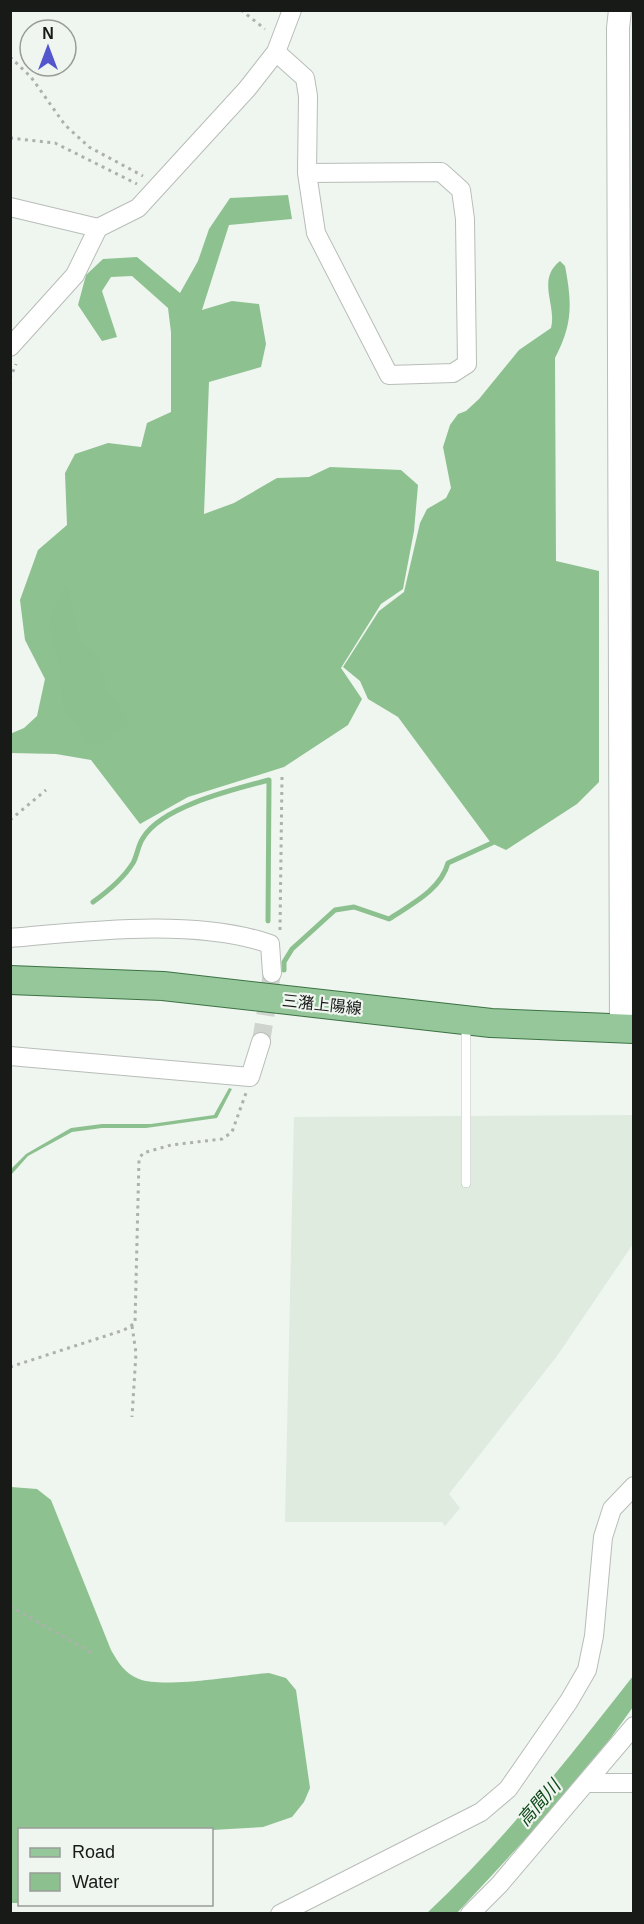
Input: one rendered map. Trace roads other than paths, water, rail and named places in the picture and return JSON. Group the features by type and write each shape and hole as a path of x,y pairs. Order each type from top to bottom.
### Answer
{"main road":[{"name":"三潴上陽線","path":"10,980 163,986 466,1020 627,1029"}],"street":[{"path":"10,346 75,275 98,228 138,208 248,89 279,45 292,10"},
{"path":"620,10 618,51 627,1029"},
{"path":"279,45 305,78 308,96 307,173 316,233 389,375 453,373 467,364 465,219 461,190 441,172 307,173"},
{"path":"10,207 98,228"},
{"path":"10,938 157,929 248,936 270,944 272,973"},
{"path":"10,1056 250,1077 261,1042"},
{"path":"280,1914 481,1812 508,1789 570,1701 587,1670 594,1636 603,1537 612,1509 633,1486"},
{"path":"470,1914 499,1885 633,1725"},
{"path":"586,1783 633,1783"}],"lane":[{"path":"466,1020 466,1183"}],"water":[{"path":"560,261 565,266 570,302 568,324 555,358 556,561 599,571 599,782 577,804 506,850 491,843 398,717 368,699 360,681 343,667 379,611 404,592 420,523 427,509 446,498 451,488 443,447 450,425 458,414 466,411 479,399 519,350 551,328 549,276"},
{"path":"67,584 80,639 98,655 106,690 129,719 127,727 97,745 85,745 81,730 64,712 59,662 49,627 50,618"},
{"path":"229,1088 232,1089 217,1118 146,1128 102,1128 72,1132 28,1156 11,1175 11,1169 26,1154 71,1128 102,1124 151,1124 214,1115"},
{"name":"高間川","path":"633,1676 633,1707 610,1739 531,1833 457,1913 426,1914 508,1829"}],"waterway":[{"path":"93,902 124,874 133,863 143,838 152,827 166,817 200,800 269,780 268,921"},
{"path":"284,970 284,962 292,949 335,910 354,907 389,919 432,889 444,873 448,863 492,843"}],"tunnel":[{"path":"261,1042 272,973"}]}
